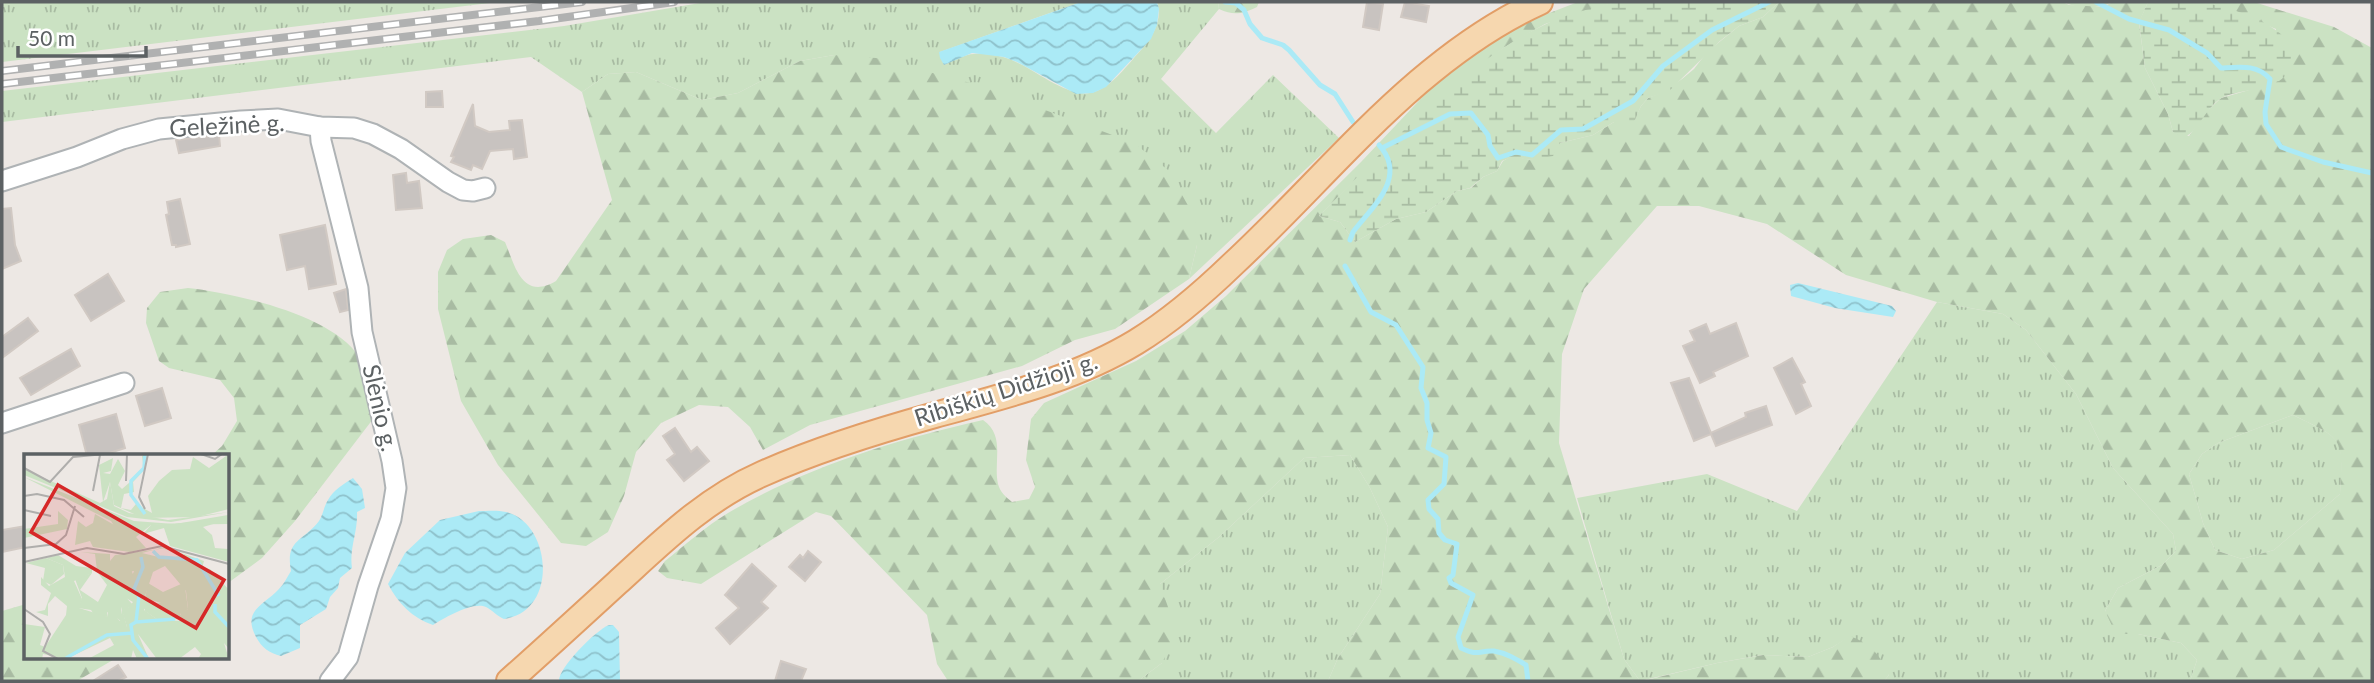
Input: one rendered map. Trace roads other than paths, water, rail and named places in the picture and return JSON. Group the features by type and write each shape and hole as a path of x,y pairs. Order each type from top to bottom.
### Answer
{"main road":[{"name":"Ribiškių Didžioji g.","path":"509,681 668,536 708,503 750,480 844,443 1063,377 1136,342 1196,299 1384,114 1452,53 1486,30 1540,2"}],"street":[{"name":"Geležinė g.","path":"2,181 77,157 122,139 159,129 278,119 320,127 354,128 373,134 463,190 485,188"},
{"name":"Slėnio g.","path":"320,127 321,141 358,288 362,332 396,488 391,519 348,657 330,681"},
{"path":"2,423 124,383"}],"water":[{"path":"1081,2 1157,2 1159,9 1157,25 1151,39 1106,87 1093,93 1076,94 1004,57 972,53 944,65 940,58 939,52"},
{"path":"1798,283 1892,306 1896,311 1893,317 1835,308 1791,296 1790,285"},
{"path":"353,478 362,489 365,508 357,512 352,568 340,578 338,588 330,597 326,609 300,625 300,648 281,656 273,653 263,647 256,637 252,628 253,614 281,587 291,571 293,547 319,521 333,493"},
{"path":"479,511 506,512 521,519 533,532 543,567 541,585 534,601 522,613 504,619 486,607 474,606 433,625 425,622 406,609 388,584 405,553 440,520"},
{"path":"609,625 613,625 619,632 620,681 559,681 565,667 579,650"}],"waterway":[{"path":"1225,2 1236,3 1244,10 1250,24 1262,38 1283,45 1289,50 1320,85 1335,94 1353,122"},
{"path":"1382,148 1450,114 1471,113 1488,135 1490,146 1498,158 1516,152 1532,155 1561,130 1583,129 1633,101 1663,66 1712,30 1769,2"},
{"path":"2096,2 2129,19 2169,30 2207,53 2221,68 2248,68 2265,74 2270,79 2266,124 2281,147 2323,162 2372,173"},
{"path":"1350,240 1353,232 1378,201 1389,180 1387,157 1379,145"},
{"path":"1345,266 1371,312 1396,325 1423,367 1421,388 1427,403 1427,420 1431,433 1428,448 1446,457 1444,484 1428,500 1429,509 1438,519 1439,533 1445,540 1457,544 1453,575 1449,578 1451,583 1473,595 1458,637 1461,648 1476,653 1494,651 1511,656 1526,665 1528,681"}],"railway":[{"path":"2,71 582,2"},
{"path":"2,84 539,21 674,2"}]}
